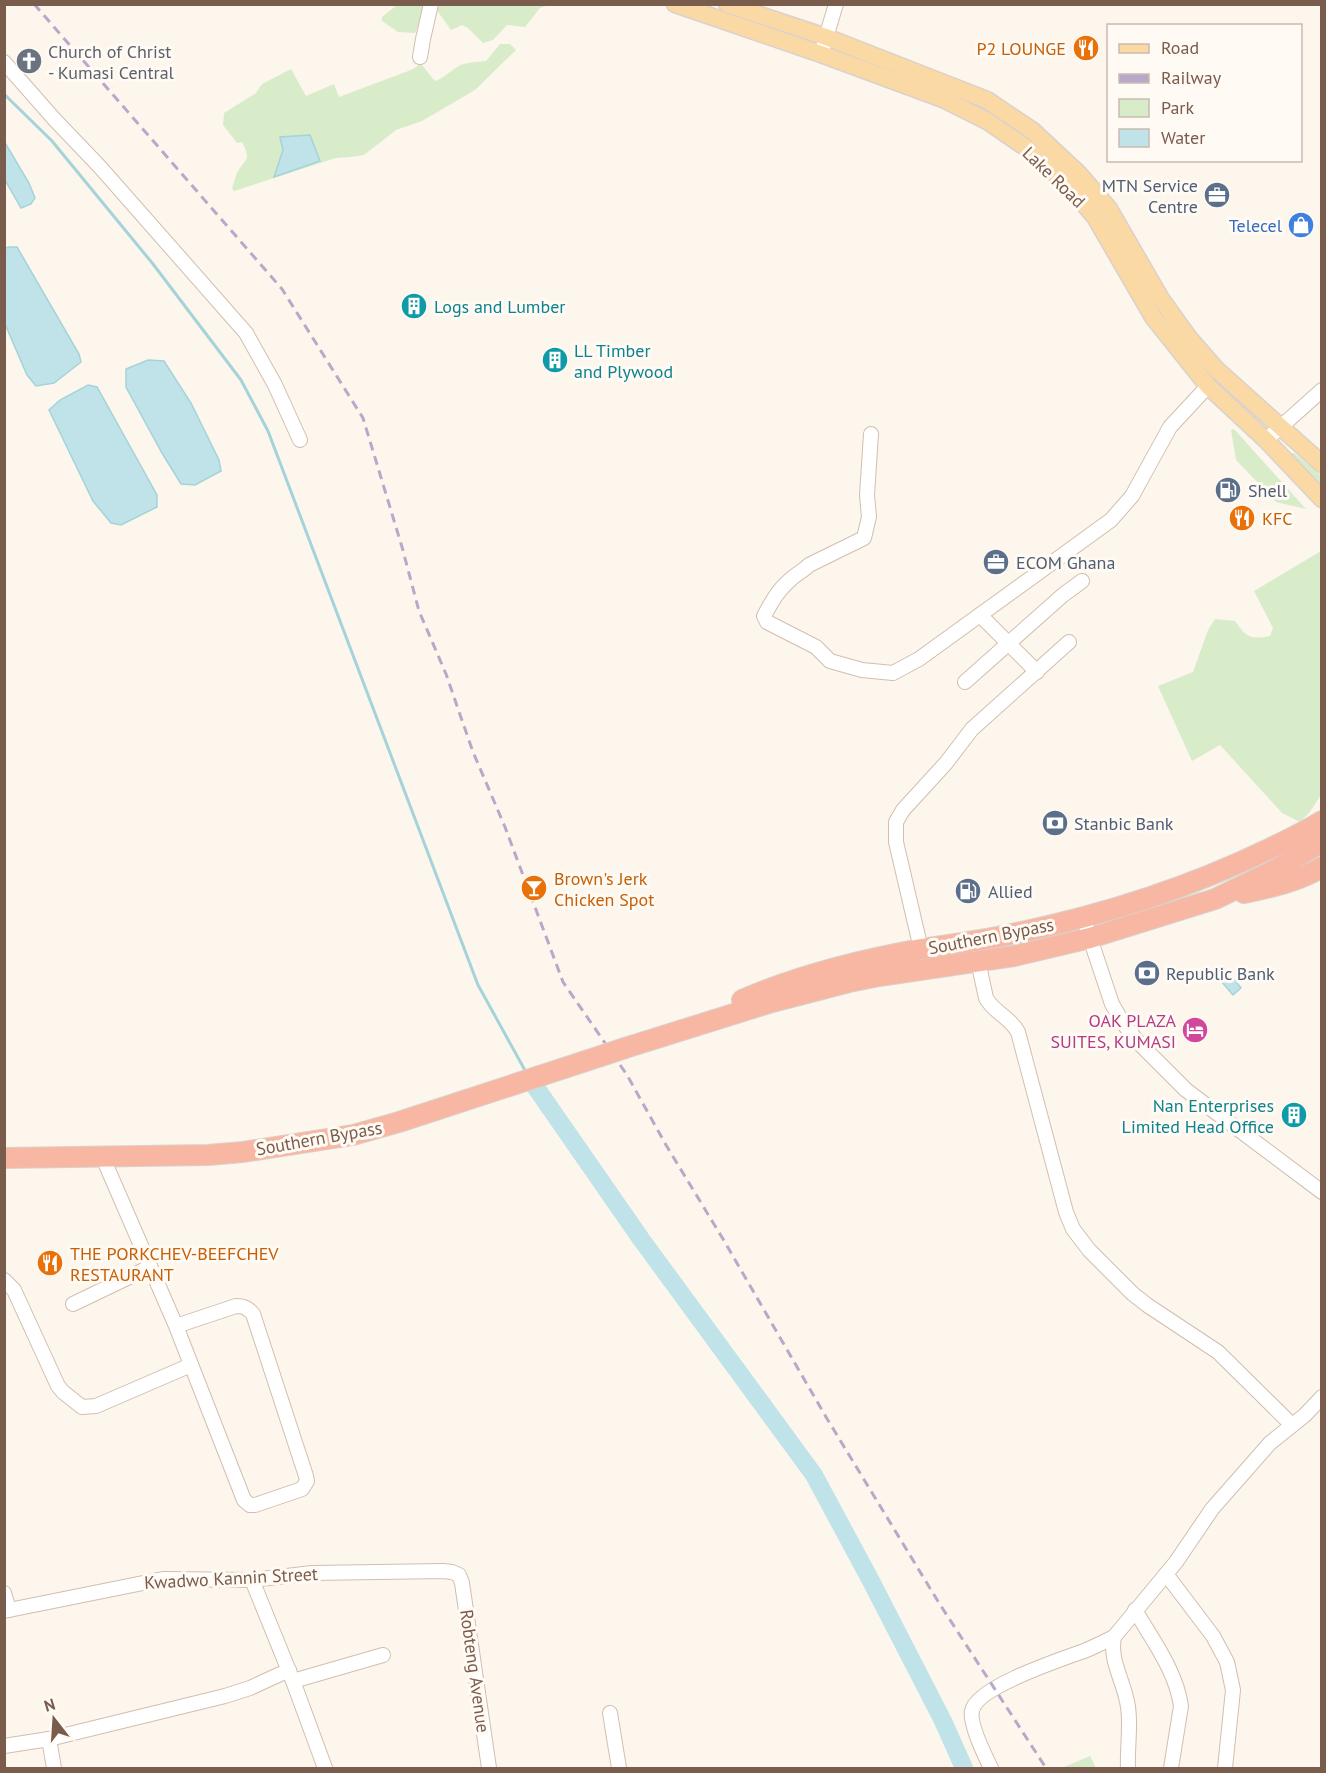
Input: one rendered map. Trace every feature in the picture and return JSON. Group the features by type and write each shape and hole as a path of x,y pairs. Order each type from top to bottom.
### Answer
{"highway":[{"path":"1317,831 1322,813"},
{"name":"Southern Bypass","path":"802,985 843,966 921,949 996,937 1083,917 1137,901 1189,883 1317,831"},
{"name":"Southern Bypass","path":"4,1158 225,1154 353,1136 656,1038 754,995 802,985 1014,956 1090,938 1215,899 1273,871 1317,831"},
{"path":"1215,899 1280,885 1306,876 1322,867"}],"main road":[{"name":"Lake Road","path":"675,4 943,99 987,121 1028,149 1068,185 1095,217 1153,317 1208,386 1322,499"},
{"name":"Lake Road","path":"727,4 826,37 987,100 1033,131 1079,174 1109,209 1161,298 1189,338 1216,369 1322,464"}],"street":[{"path":"420,57 431,4"},
{"path":"821,54 836,4"},
{"path":"4,62 246,333 275,385 300,440"},
{"path":"871,434 867,495 869,517 864,538 809,565 790,579 774,597 764,616 767,622 816,647 830,661 861,670 893,673 919,659 1112,520 1132,496 1170,427 1208,386"},
{"path":"1266,441 1322,390"},
{"path":"965,682 1063,595 1082,581"},
{"path":"980,615 1037,672"},
{"path":"921,949 896,842 896,822 903,810 946,763 972,729 1069,642"},
{"path":"1083,917 1112,1004 1138,1042 1186,1090 1322,1192"},
{"path":"978,961 988,1003 1009,1019 1018,1032 1066,1212 1073,1229 1089,1250 1133,1294 1218,1352 1292,1425"},
{"path":"103,1158 176,1326 246,1503 255,1505 306,1486 306,1476 253,1314 249,1309 236,1306 176,1326"},
{"path":"73,1304 150,1268"},
{"path":"4,1280 14,1290 58,1386 82,1407 96,1406 191,1365"},
{"path":"990,1768 972,1717 972,1710 977,1701 1004,1683 1114,1637 1176,1562 1212,1509 1270,1443 1305,1415 1322,1397"},
{"name":"Kwadwo Kannin Street","path":"7,1611 148,1581 180,1578 252,1580 324,1573 443,1571 459,1575"},
{"path":"1166,1574 1213,1636 1227,1662 1233,1690 1225,1768"},
{"name":"Robteng Avenue","path":"459,1575 489,1768"},
{"path":"252,1580 291,1675 325,1768"},
{"path":"4,1593 7,1611"},
{"path":"1135,1610 1174,1677 1180,1696 1181,1706 1171,1768"},
{"path":"1114,1637 1113,1655 1129,1710 1128,1768"},
{"path":"4,1746 49,1739 230,1695 291,1675 383,1655"},
{"path":"610,1713 619,1768"},
{"path":"49,1739 54,1768"}],"green space":[{"path":"397,5 549,5 540,8 525,27 507,25 493,40 483,43 462,25 451,30 436,9 431,16 420,21 415,33 398,32 382,21 382,17"},
{"path":"500,44 510,44 516,50 475,90 422,121 396,130 364,155 336,158 234,191 232,188 247,153 242,142 237,143 223,125 224,113 256,93 262,84 291,69 306,96 334,84 339,97 411,70 421,64 435,81 460,65 486,61"},
{"path":"1234,429 1306,509 1276,502 1236,460 1231,430"},
{"path":"1292,453 1321,475 1321,489 1290,455"},
{"path":"1321,551 1321,795 1300,822 1282,813 1220,745 1192,761 1158,686 1193,672 1208,630 1215,619 1235,621 1249,636 1258,638 1270,636 1273,628 1254,591"},
{"path":"1309,840 1231,879 1179,900 1096,928 1095,923"},
{"path":"1076,929 1076,933 966,958 862,968"},
{"path":"1090,1756 1096,1768 1062,1768"}],"water":[{"path":"310,135 320,161 274,177 283,150 280,137"},
{"path":"4,141 29,183 35,198 31,204 21,208 5,180"},
{"path":"17,247 79,354 81,362 54,383 36,386 27,375 5,324 5,248"},
{"path":"148,360 164,361 191,403 219,460 221,471 195,485 181,484 126,387 126,369"},
{"path":"88,385 97,387 157,495 157,507 121,525 111,523 93,501 49,410 60,400"},
{"path":"1224,967 1241,988 1233,995 1215,974"}],"waterway":[{"path":"4,94 52,141 153,264 241,380 268,431 478,985 527,1074"},
{"path":"530,1079 641,1239 814,1475 943,1721 964,1768"}],"railway":[{"path":"34,4 282,289 363,418 419,611 446,674 473,752 505,827 563,982 627,1075 826,1417 939,1603 1046,1768"}],"place":[{"name":"P2 LOUNGE","path":"1086,48"},
{"name":"Church of Christ - Kumasi Central","path":"29,61"},
{"name":"MTN Service Centre","path":"1217,195"},
{"name":"Telecel","path":"1301,225"},
{"name":"Logs and Lumber","path":"414,306"},
{"name":"LL Timber and Plywood","path":"555,360"},
{"name":"Shell","path":"1228,490"},
{"name":"KFC","path":"1242,518"},
{"name":"ECOM Ghana","path":"996,562"},
{"name":"Stanbic Bank","path":"1055,823"},
{"name":"Brown's Jerk Chicken Spot","path":"534,888"},
{"name":"Allied","path":"968,891"},
{"name":"Republic Bank","path":"1147,973"},
{"name":"OAK PLAZA SUITES, KUMASI","path":"1195,1030"},
{"name":"Nan Enterprises Limited Head Office","path":"1294,1115"},
{"name":"THE PORKCHEV-BEEFCHEV RESTAURANT","path":"50,1263"}]}
